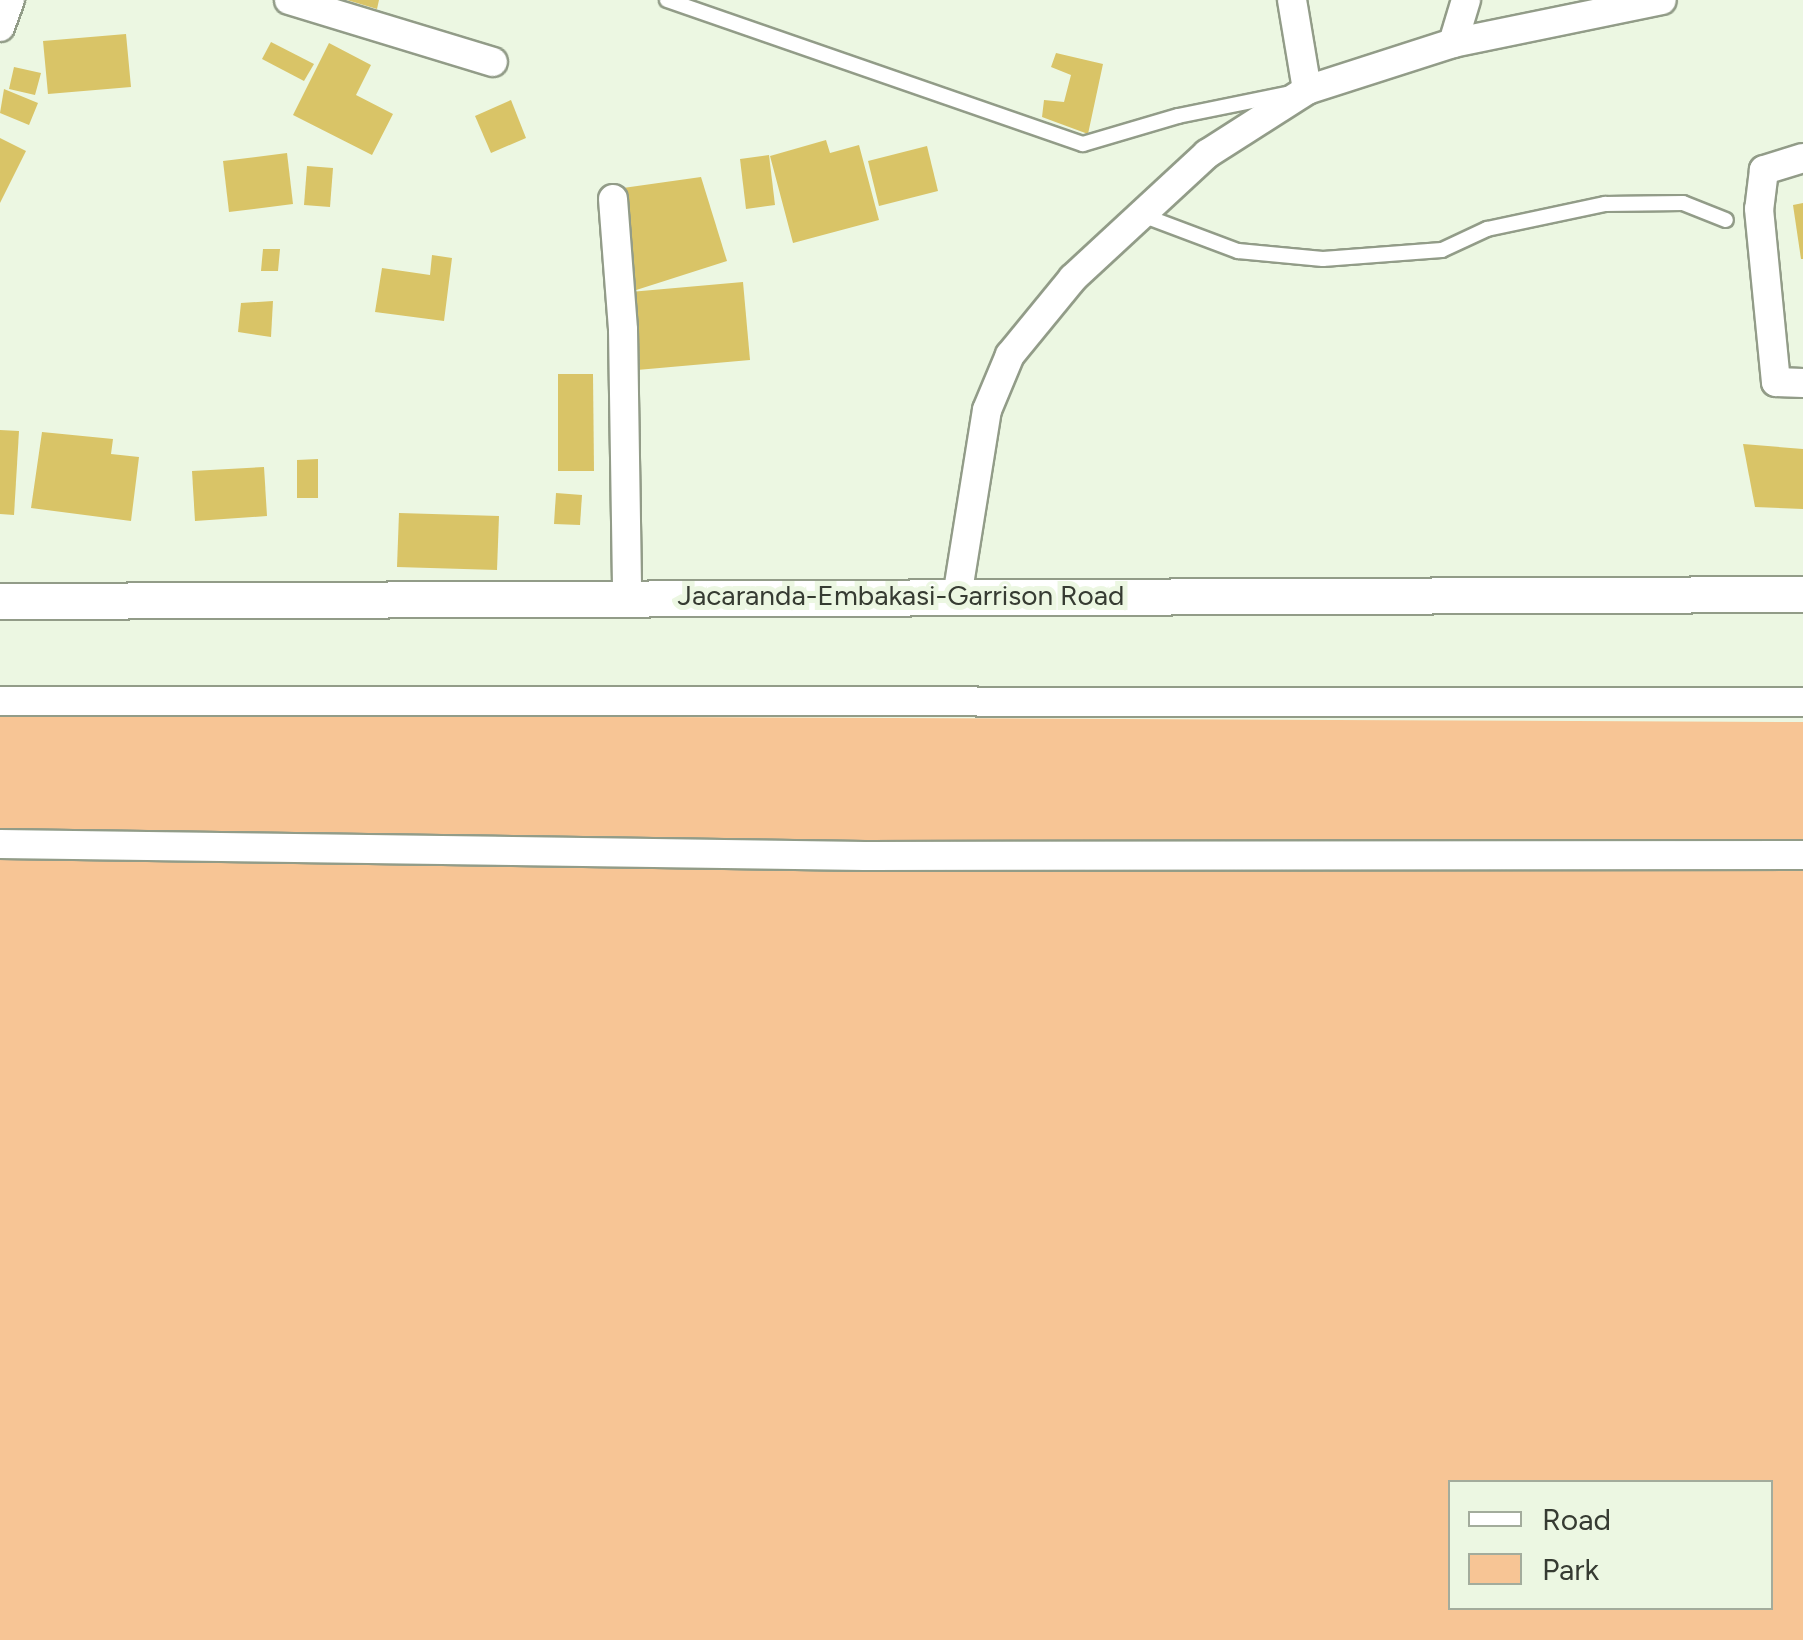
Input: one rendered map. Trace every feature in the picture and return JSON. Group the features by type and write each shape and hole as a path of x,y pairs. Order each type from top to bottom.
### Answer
{"street":[{"path":"0,27 10,0"},
{"path":"289,0 493,62"},
{"path":"1292,0 1306,90"},
{"path":"1453,43 1466,0"},
{"path":"957,597 987,410 1010,356 1073,278 1207,154 1306,90 1453,43 1662,0"},
{"path":"1803,158 1764,170 1759,210 1776,382 1803,383"},
{"path":"612,199 623,330 627,594"},
{"name":"Jacaranda-Embakasi-Garrison Road","path":"0,601 627,594 1803,594"},
{"path":"0,700 1803,702"},
{"path":"0,844 865,856 1803,855"}],"lane":[{"path":"667,0 1083,144 1178,116 1306,90"},
{"path":"1141,215 1238,250 1323,260 1442,250 1486,229 1606,204 1683,203 1726,220"}],"green space":[{"path":"0,714 1803,722 1803,1640 0,1640"}],"building":[{"path":"347,0 379,0 377,9"},
{"path":"126,34 131,87 48,94 43,41"},
{"path":"271,42 314,64 304,81 262,59"},
{"path":"329,43 371,65 356,95 393,114 372,155 293,115"},
{"path":"1056,53 1103,64 1088,134 1042,117 1044,100 1064,102 1071,75 1051,67"},
{"path":"14,67 41,73 35,95 9,89"},
{"path":"4,89 38,103 29,125 0,113"},
{"path":"511,100 526,138 491,153 475,116"},
{"path":"0,138 26,151 0,203"},
{"path":"826,140 830,153 859,145 879,220 793,243 770,156"},
{"path":"927,146 938,191 879,206 868,161"},
{"path":"287,153 293,204 229,212 223,161"},
{"path":"769,155 775,205 746,209 740,159"},
{"path":"307,166 333,168 330,207 304,205"},
{"path":"701,177 727,261 630,292 623,188"},
{"path":"1803,203 1803,259 1801,259 1793,205"},
{"path":"263,249 280,249 278,271 261,271"},
{"path":"432,255 452,258 444,321 375,312 382,268 430,275"},
{"path":"743,282 750,360 637,370 630,292"},
{"path":"273,301 271,337 238,332 241,303"},
{"path":"558,374 593,374 594,471 558,471"},
{"path":"0,430 19,431 14,515 0,514"},
{"path":"42,432 113,439 111,454 139,457 131,521 31,508"},
{"path":"1743,444 1803,449 1803,509 1755,507"},
{"path":"318,459 318,498 297,498 297,460"},
{"path":"264,467 267,516 195,521 192,471"},
{"path":"556,493 582,495 580,525 554,524"},
{"path":"399,513 499,516 497,570 397,567"}]}
